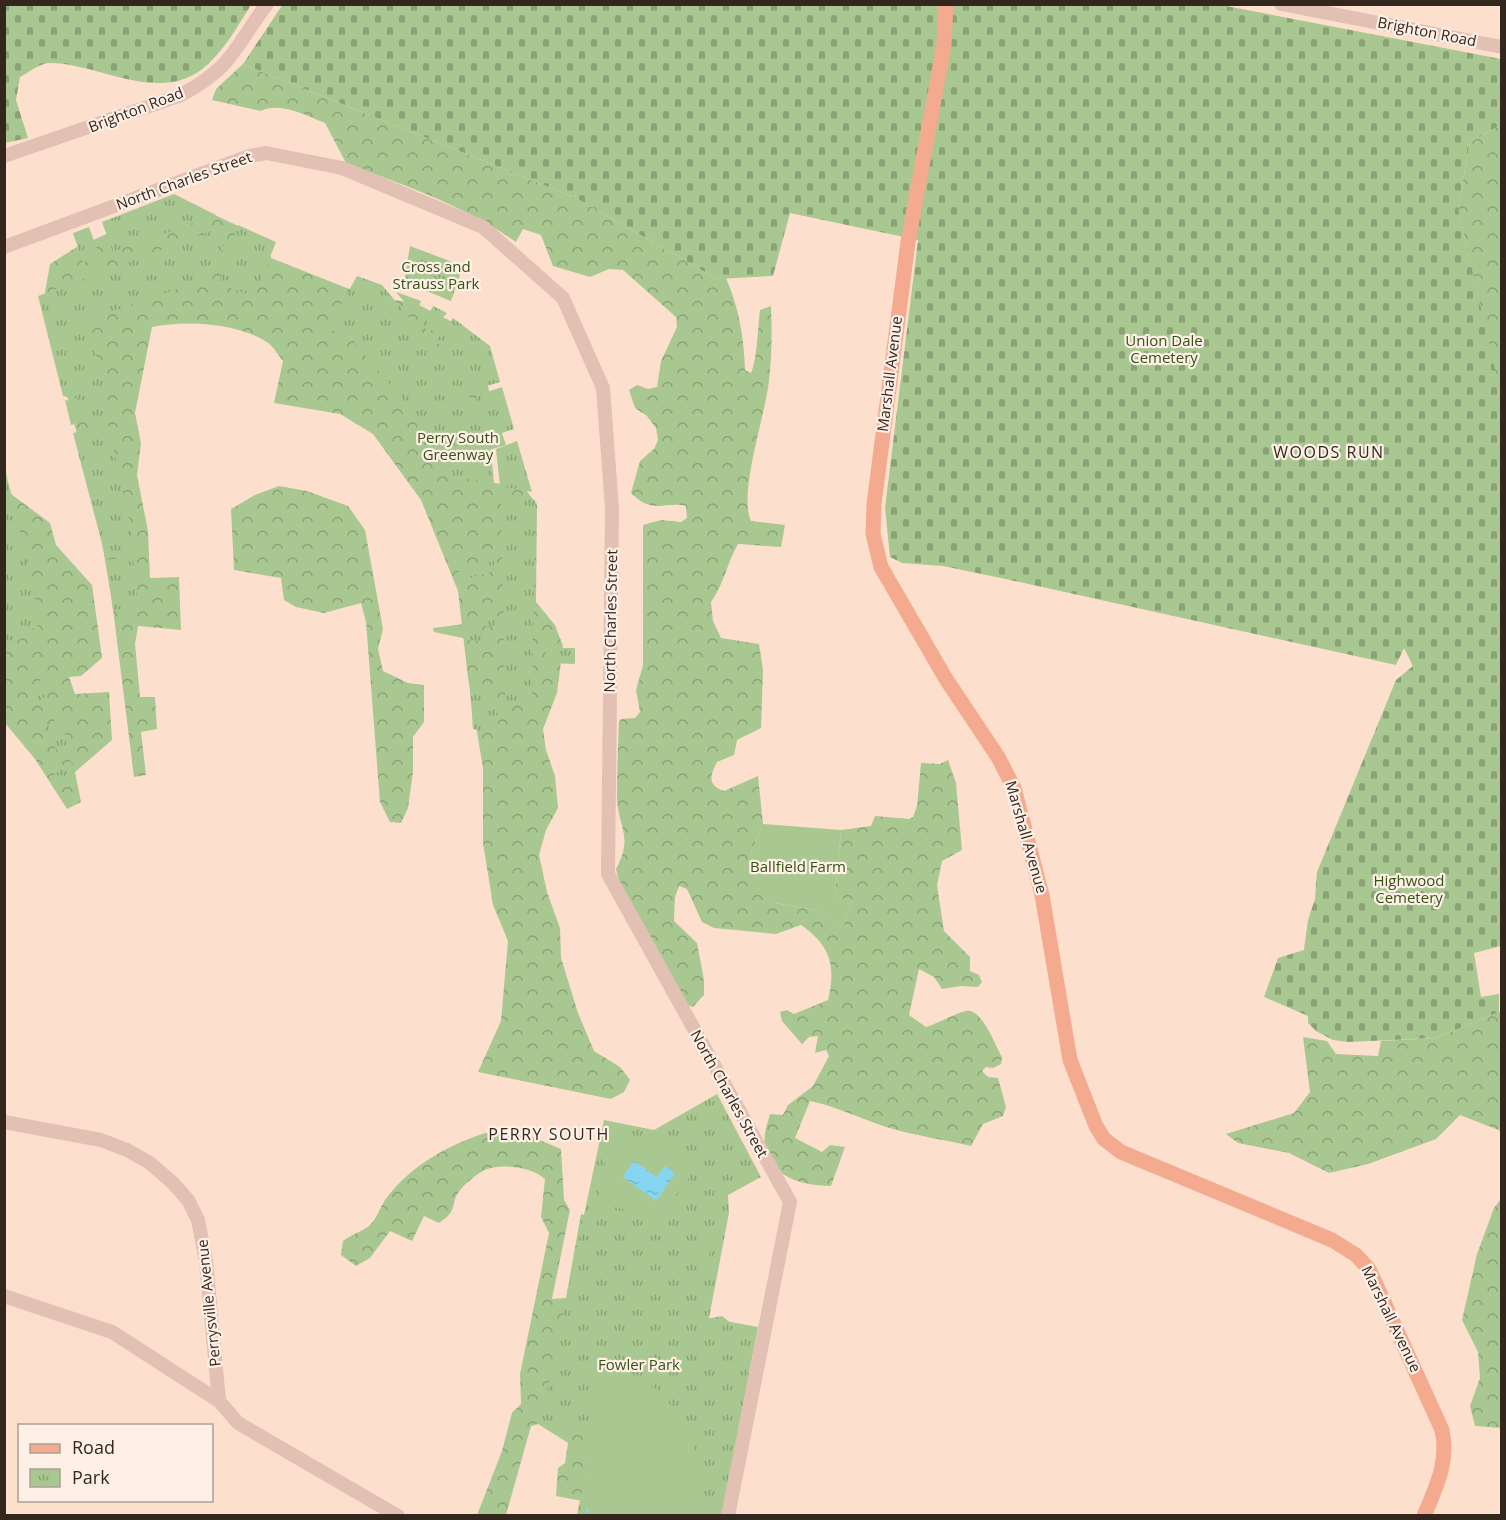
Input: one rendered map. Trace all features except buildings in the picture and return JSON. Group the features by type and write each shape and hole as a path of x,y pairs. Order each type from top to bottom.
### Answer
{"main road":[{"name":"Marshall Avenue","path":"946,4 944,45 908,242 874,504 873,534 878,561 946,679 999,757 1014,788 1042,895 1067,1050 1095,1126 1104,1139 1121,1152 1332,1240 1348,1249 1363,1262 1378,1287 1442,1430 1445,1453 1443,1469 1424,1515"}],"street":[{"name":"Brighton Road","path":"4,156 179,96 200,85 231,59 267,4"},
{"name":"Brighton Road","path":"1281,4 1502,47"},
{"name":"North Charles Street","path":"4,247 249,156 267,153 342,168 483,227 563,298 603,388 605,412 612,509 608,874 790,1202 728,1515"},
{"name":"Perrysville Avenue","path":"4,1122 102,1140 127,1150 150,1163 173,1182 188,1200 198,1220 206,1261 219,1401"},
{"path":"4,1296 112,1332 219,1401 238,1423 398,1515"}],"green space":[{"path":"5,4 251,5 216,56 201,70 184,79 165,83 146,82 49,63 34,68 20,77 16,100 28,138 5,143"},
{"name":"Union Dale Cemetery","path":"283,4 1221,5 1501,59 1501,125 1470,142 1458,208 1502,400 1501,946 1474,953 1481,997 1499,994 1499,1012 1436,1038 1348,1042 1333,1040 1316,1031 1308,1023 1308,1016 1264,997 1278,958 1304,950 1308,920 1315,899 1317,872 1396,680 1413,666 1404,648 1396,665 943,566 902,563 890,557 885,508 918,240 790,213 773,276 717,279 576,198 243,64"},
{"path":"243,64 576,198 717,279 726,278 740,323 745,370 751,373 756,352 760,310 771,306 772,343 769,380 750,473 748,508 751,521 785,525 781,547 738,544 711,602 713,621 721,638 759,644 763,670 761,728 737,740 734,755 717,762 712,783 724,791 758,776 763,824 750,855 775,903 815,910 843,927 852,899 841,899 835,894 841,830 871,826 875,816 909,819 913,817 917,806 921,763 940,764 948,760 956,783 962,850 942,861 937,885 944,931 970,957 970,971 979,975 982,982 978,987 961,986 942,989 934,977 919,969 909,1015 926,1027 961,1012 972,1012 983,1021 1002,1057 1001,1064 993,1068 986,1067 982,1071 988,1077 998,1078 1006,1107 1003,1116 983,1124 971,1146 893,1129 810,1101 795,1138 822,1152 830,1145 845,1147 831,1186 808,1184 780,1172 768,1155 765,1143 765,1132 770,1114 783,1115 788,1105 813,1086 829,1056 826,1050 815,1053 818,1036 809,1037 802,1044 782,1021 780,1012 787,1010 794,1014 828,1000 831,967 825,949 801,925 776,934 714,928 702,922 687,889 679,886 675,897 674,921 697,943 704,980 704,995 693,1007 684,1004 622,893 616,869 624,848 624,833 617,797 619,722 621,719 635,718 640,712 636,690 643,665 643,525 661,520 681,522 687,518 686,506 646,504 631,493 640,461 654,449 658,440 656,428 647,416 635,408 629,390 637,385 648,389 657,387 661,361 677,327 676,317 623,270 609,269 590,277 553,266 541,235 523,229 516,242 455,207 346,163 325,123 302,113 285,109 269,108 261,111 212,100 216,89"},
{"path":"1501,125 1501,400 1458,208 1470,142"},
{"path":"174,194 216,215 113,252 102,222"},
{"path":"189,212 215,215 270,241 271,258 367,296 415,303 468,330 481,351 491,401 506,445 486,451 490,482 525,489 537,504 536,602 555,625 563,646 557,693 543,729 546,750 555,776 558,808 546,830 539,855 547,892 560,928 561,958 578,1013 594,1051 620,1067 630,1080 624,1092 611,1099 478,1072 501,1021 508,941 493,905 483,843 483,768 468,678 458,591 421,500 373,434 340,414 274,403 283,361 267,342 226,327 180,324 152,327 135,413 141,443 137,475 148,531 150,578 179,577 181,630 138,626 135,644 140,697 155,697 157,729 141,732 146,775 134,777 112,601 96,508 42,309 50,264 75,248 129,224"},
{"path":"230,224 214,276 87,320 109,405 63,396 38,296"},
{"path":"238,225 276,242 254,297 219,284"},
{"path":"89,227 100,257 83,263 73,233"},
{"name":"Cross and Strauss Park","path":"410,246 463,266 451,301 404,282"},
{"name":"Perry South Greenway","path":"357,276 382,285 462,381 490,442 494,483 436,474 412,413 403,400 353,341 328,328"},
{"path":"396,292 421,301 415,315"},
{"path":"433,306 447,313 429,333 423,325"},
{"name":"Perry South Greenway","path":"453,318 490,346 500,382 473,390 436,341"},
{"name":"Perry South Greenway","path":"502,387 514,429 493,436 475,396"},
{"path":"65,400 104,408 106,416 71,425"},
{"path":"108,424 136,551 106,559 73,433"},
{"name":"Perry South Greenway","path":"517,441 532,492 500,486 496,449"},
{"path":"4,464 41,623 5,650 4,650"},
{"path":"4,471 11,494 50,523 56,545 92,585 102,658 81,676 69,677 75,694 109,692 112,740 75,772 81,802 67,809 35,759 5,723"},
{"path":"279,486 307,491 348,506 365,530 383,629 378,649 383,671 408,683 424,685 424,722 413,737 413,772 408,808 401,823 390,822 380,802 366,622 361,603 324,613 296,607 284,600 281,578 234,570 231,509 255,495"},
{"name":"Perry South Greenway","path":"501,495 535,500 532,704 505,700"},
{"path":"133,558 138,607 113,610 106,560"},
{"path":"494,561 494,571 460,581 457,572"},
{"path":"495,620 495,626 465,626 465,631 495,632 496,645 434,632 433,628"},
{"path":"546,648 575,648 575,664 545,663"},
{"path":"52,671 55,689 35,704 26,692"},
{"path":"470,689 497,693 498,734 473,729"},
{"path":"61,715 67,744 58,751 41,732"},
{"path":"71,761 75,778 64,786 54,775"},
{"name":"Ballfield Farm","path":"763,824 841,830 835,894 841,899 852,899 843,928 815,910 775,903 760,892 749,872 750,855"},
{"path":"1501,1011 1501,1131 1460,1115 1436,1139 1368,1164 1329,1173 1289,1153 1238,1143 1226,1134 1294,1113 1310,1092 1303,1037 1327,1041 1336,1054 1378,1056 1381,1041 1436,1038"},
{"name":"Fowler Park","path":"717,1094 761,1177 728,1195 729,1213 709,1318 758,1327 722,1515 577,1515 590,1451 586,1449 589,1434 540,1424 604,1120 654,1130"},
{"path":"485,1133 530,1136 561,1149 564,1200 570,1210 552,1299 566,1298 581,1214 594,1218 703,1337 711,1318 722,1316 732,1324 592,1398 582,1501 556,1496 558,1468 565,1463 568,1443 538,1424 531,1426 506,1515 477,1515 502,1451 512,1413 521,1404 520,1374 549,1233 541,1217 545,1179 533,1172 518,1168 502,1166 487,1169 480,1172 461,1189 455,1198 450,1214 439,1223 424,1216 412,1241 390,1231 370,1258 356,1266 341,1255 343,1241 371,1224 385,1200 417,1167 456,1144"},
{"path":"611,1134 666,1145 665,1149 676,1151 690,1176 661,1216 597,1204"},
{"path":"1501,1199 1501,1428 1475,1426 1470,1406 1480,1378 1478,1352 1462,1320 1477,1254 1494,1208"},
{"path":"701,1238 714,1242 708,1257 696,1253"},
{"path":"595,1362 663,1392 695,1450 700,1515 580,1515"}],"water":[{"path":"634,1161 657,1177 665,1166 675,1173 656,1201 623,1177"}],"waterway":[{"path":"586,1516 587,1510"}],"district":[{"name":"WOODS RUN","path":"1329,452"},
{"name":"PERRY SOUTH","path":"549,1134"}],"park label":[{"name":"Highwood Cemetery","path":"1409,890"}]}
